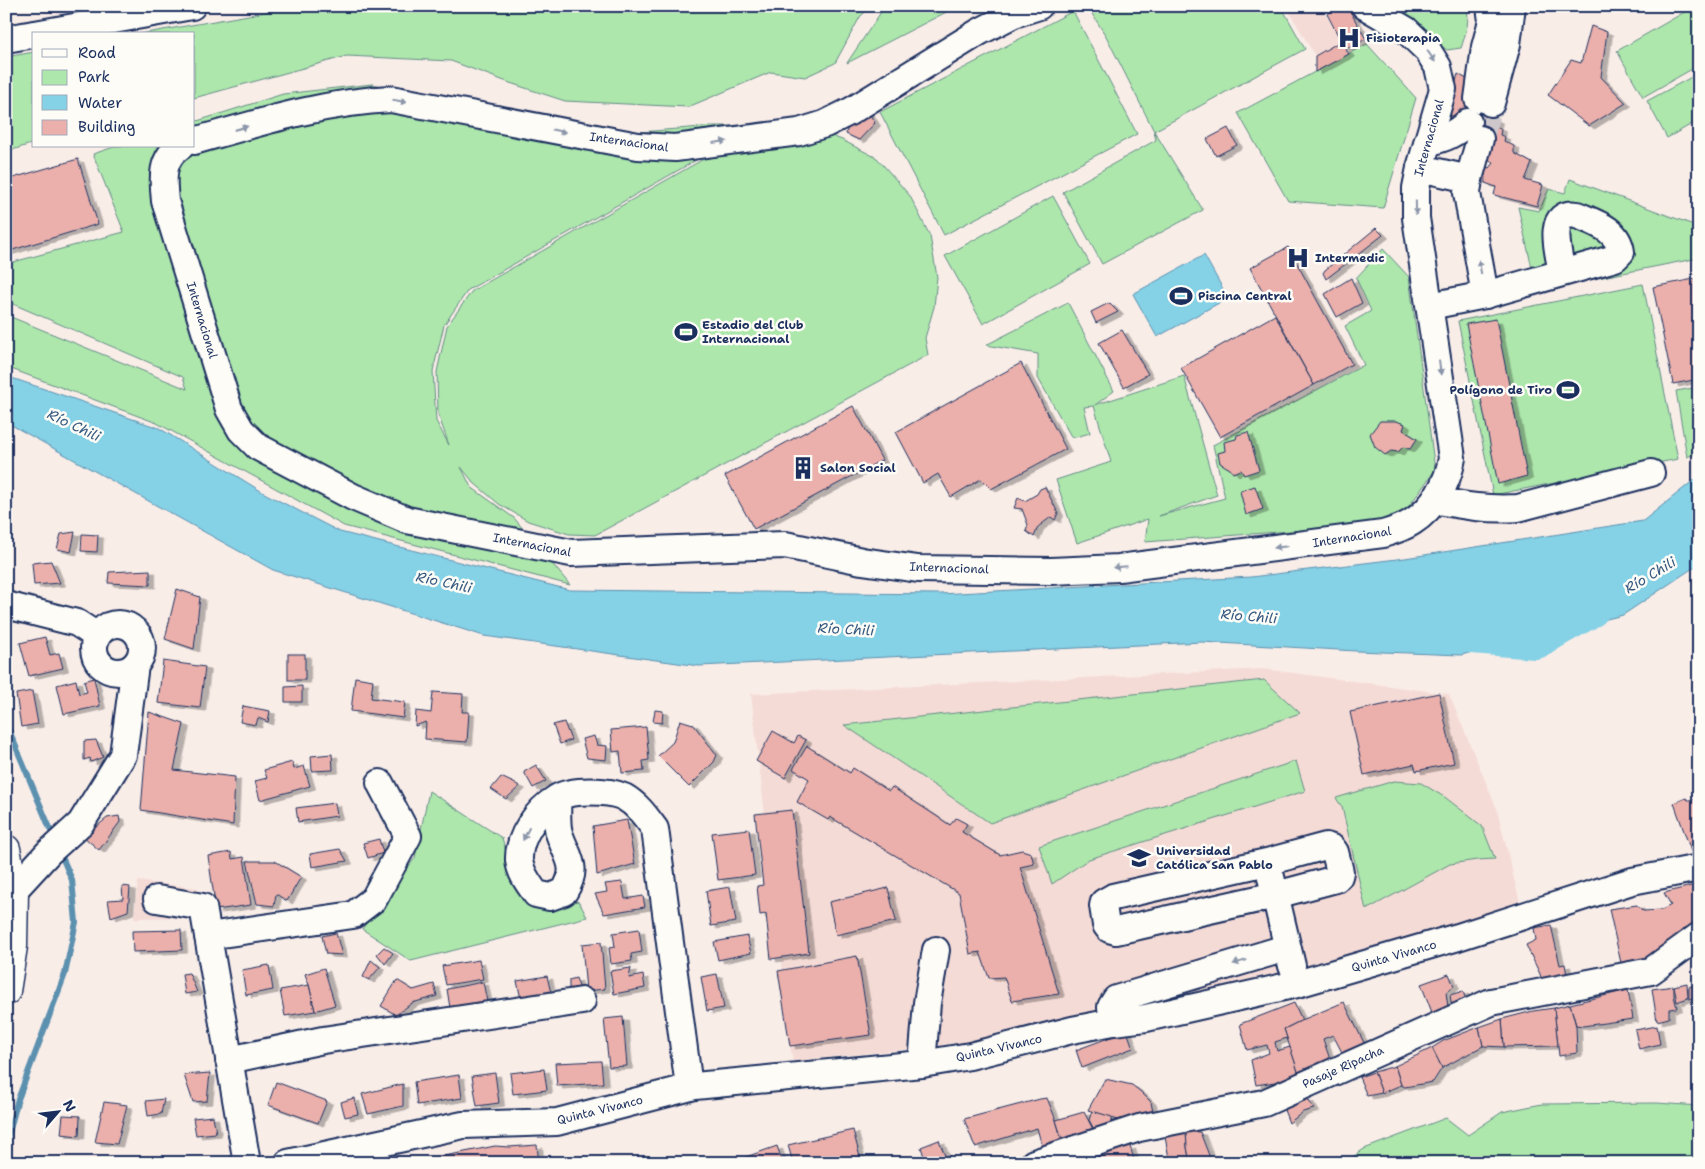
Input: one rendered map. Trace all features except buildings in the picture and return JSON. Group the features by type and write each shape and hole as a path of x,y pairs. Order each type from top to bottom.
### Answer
{"main road":[{"path":"6,849 13,946 6,990"}],"street":[{"path":"45,32 192,6"},
{"name":"Internacional","path":"195,141 282,117 365,100 392,99 638,146 675,148 799,132 825,124 851,111 979,32 1014,14 1039,6"},
{"name":"Internacional","path":"178,148 170,154 165,164 163,184 165,202 229,408 241,430 258,447 353,497 407,520 572,553 786,545 862,561 918,569 1051,571 1118,568 1383,534 1412,522 1434,500 1450,474 1452,458 1416,218 1416,188 1420,168 1443,89 1438,67 1428,51 1406,30 1364,6"},
{"path":"1485,295 1467,193 1479,116 1485,47 1492,21 1490,6"},
{"path":"1427,143 1448,137 1479,116 1507,44 1512,6"},
{"path":"6,39 32,34"},
{"path":"1420,168 1469,179"},
{"path":"1430,306 1485,295 1562,272"},
{"path":"1434,500 1477,508 1518,508 1651,473"},
{"path":"6,605 77,623 97,636"},
{"path":"117,623 126,624 139,634 142,642 142,651 140,659 135,665 129,670 114,671 101,664 95,651 95,643 97,636 102,630 117,623"},
{"path":"10,890 81,823 123,755 135,665"},
{"path":"208,936 352,915 374,899 408,836 380,783"},
{"path":"557,798 571,792 602,792 622,796 641,809 655,830 688,1087"},
{"path":"1326,846 1334,850 1340,872 1336,879 1276,895 1116,931 1108,929 1103,906 1104,902 1113,897 1267,862 1326,846"},
{"path":"1267,862 1276,895 1286,948 1297,984"},
{"name":"Quinta Vivanco","path":"288,1163 463,1125 557,1122 688,1087 922,1064 970,1056 1072,1030 1146,1018 1297,984 1458,937 1623,884 1699,868"},
{"path":"157,899 203,907 247,1163"},
{"name":"Pasaje Ripacha","path":"1034,1163 1139,1128 1264,1102 1491,1002 1651,971 1699,936"},
{"path":"1113,1022 1111,1007 1114,1001 1120,997 1286,948"},
{"path":"922,1064 927,1004 936,950"},
{"path":"229,1060 323,1040 582,1002"}],"shaded area":[{"path":"1286,6 1321,6 1341,41 1315,56"},
{"name":"Universidad Católica San Pablo","path":"1264,669 1449,694 1497,809 1521,907 1306,973 1032,1032 929,1047 793,1061 751,694"},
{"path":"138,881 198,888 200,917 134,918"}],"green space":[{"path":"300,6 871,6 860,17 835,63 805,77 771,72 688,107 565,101 451,61 347,56 195,98 195,32 151,32"},
{"path":"885,6 958,6 847,63"},
{"path":"1093,6 1281,6 1305,49 1154,131 1106,36 1089,9"},
{"path":"1386,6 1466,6 1468,21 1461,48 1447,50"},
{"path":"1695,6 1699,6 1699,65 1643,97 1617,51"},
{"path":"1073,11 1137,134 944,235 880,112"},
{"path":"1367,44 1416,98 1383,208 1288,201 1238,113"},
{"path":"32,52 32,144 6,152 6,57"},
{"path":"1699,73 1699,120 1667,138 1647,101"},
{"path":"372,84 481,105 572,130 641,132 713,126 756,126 468,290 444,325 433,371 436,421 449,445 438,414 437,372 447,326 472,291 758,128 801,124 842,140 877,158 910,196 930,236 937,277 934,307 925,338 928,355 595,535 569,534 528,521 499,504 474,483 461,467 471,487 514,518 570,585 344,526 157,423 6,367 6,315 187,389 183,377 6,301 6,264 124,232 93,154 111,148 195,148 195,122 283,94"},
{"path":"1154,131 1203,210 1102,264 1063,192 1156,140"},
{"path":"1570,179 1699,227 1699,258 1537,290 1518,207 1539,211 1549,189 1565,193"},
{"path":"1053,196 1090,264 983,324 945,256"},
{"path":"1383,249 1409,277 1435,470 1397,523 1145,542 1148,519 1077,543 1056,480 1111,462 1094,406 1084,407 1090,433 1072,438 1038,378 1038,354 986,345 1068,303 1114,391 1095,405 1184,376 1217,495 1159,516 1225,498 1213,445 1364,365 1345,326 1371,311 1356,278"},
{"name":"Polígono de Tiro","path":"1643,284 1678,459 1493,495 1458,321"},
{"path":"1699,387 1699,452 1687,457 1676,391"},
{"path":"1264,680 1300,713 990,823 844,725"},
{"path":"1296,761 1305,791 1089,859 1052,884 1039,846"},
{"path":"1394,781 1421,783 1446,798 1482,826 1495,859 1450,864 1366,910 1342,807 1336,798"},
{"path":"429,791 502,838 517,887 579,902 587,917 411,961 362,929 415,858"},
{"path":"1657,1103 1699,1106 1699,1163 1344,1163 1364,1149 1446,1118 1468,1135 1502,1112 1542,1104"}],"water":[{"name":"Piscina Central","path":"1204,255 1228,298 1157,337 1133,294"},
{"path":"6,376 159,428 264,493 340,532 570,590 940,594 1251,577 1405,558 1643,521 1699,476 1699,564 1623,615 1461,655 1202,642 699,666 484,636 273,570 6,422"}],"waterway":[{"name":"Río Chili","path":"1472,636 1536,641 1592,609"},
{"path":"6,723 54,838"},
{"path":"6,1145 17,1102 65,974 76,922 72,880 59,850"}],"tunnel":[{"path":"1480,139 1491,103"}],"place":[{"name":"Fisioterapia","path":"1349,38"},
{"name":"Intermedic","path":"1298,258"},
{"name":"Piscina Central","path":"1181,296"},
{"name":"Estadio del Club Internacional","path":"686,332"},
{"name":"Polígono de Tiro","path":"1568,390"},
{"name":"Salon Social","path":"803,468"},
{"name":"Universidad Católica San Pablo","path":"1139,858"}]}
